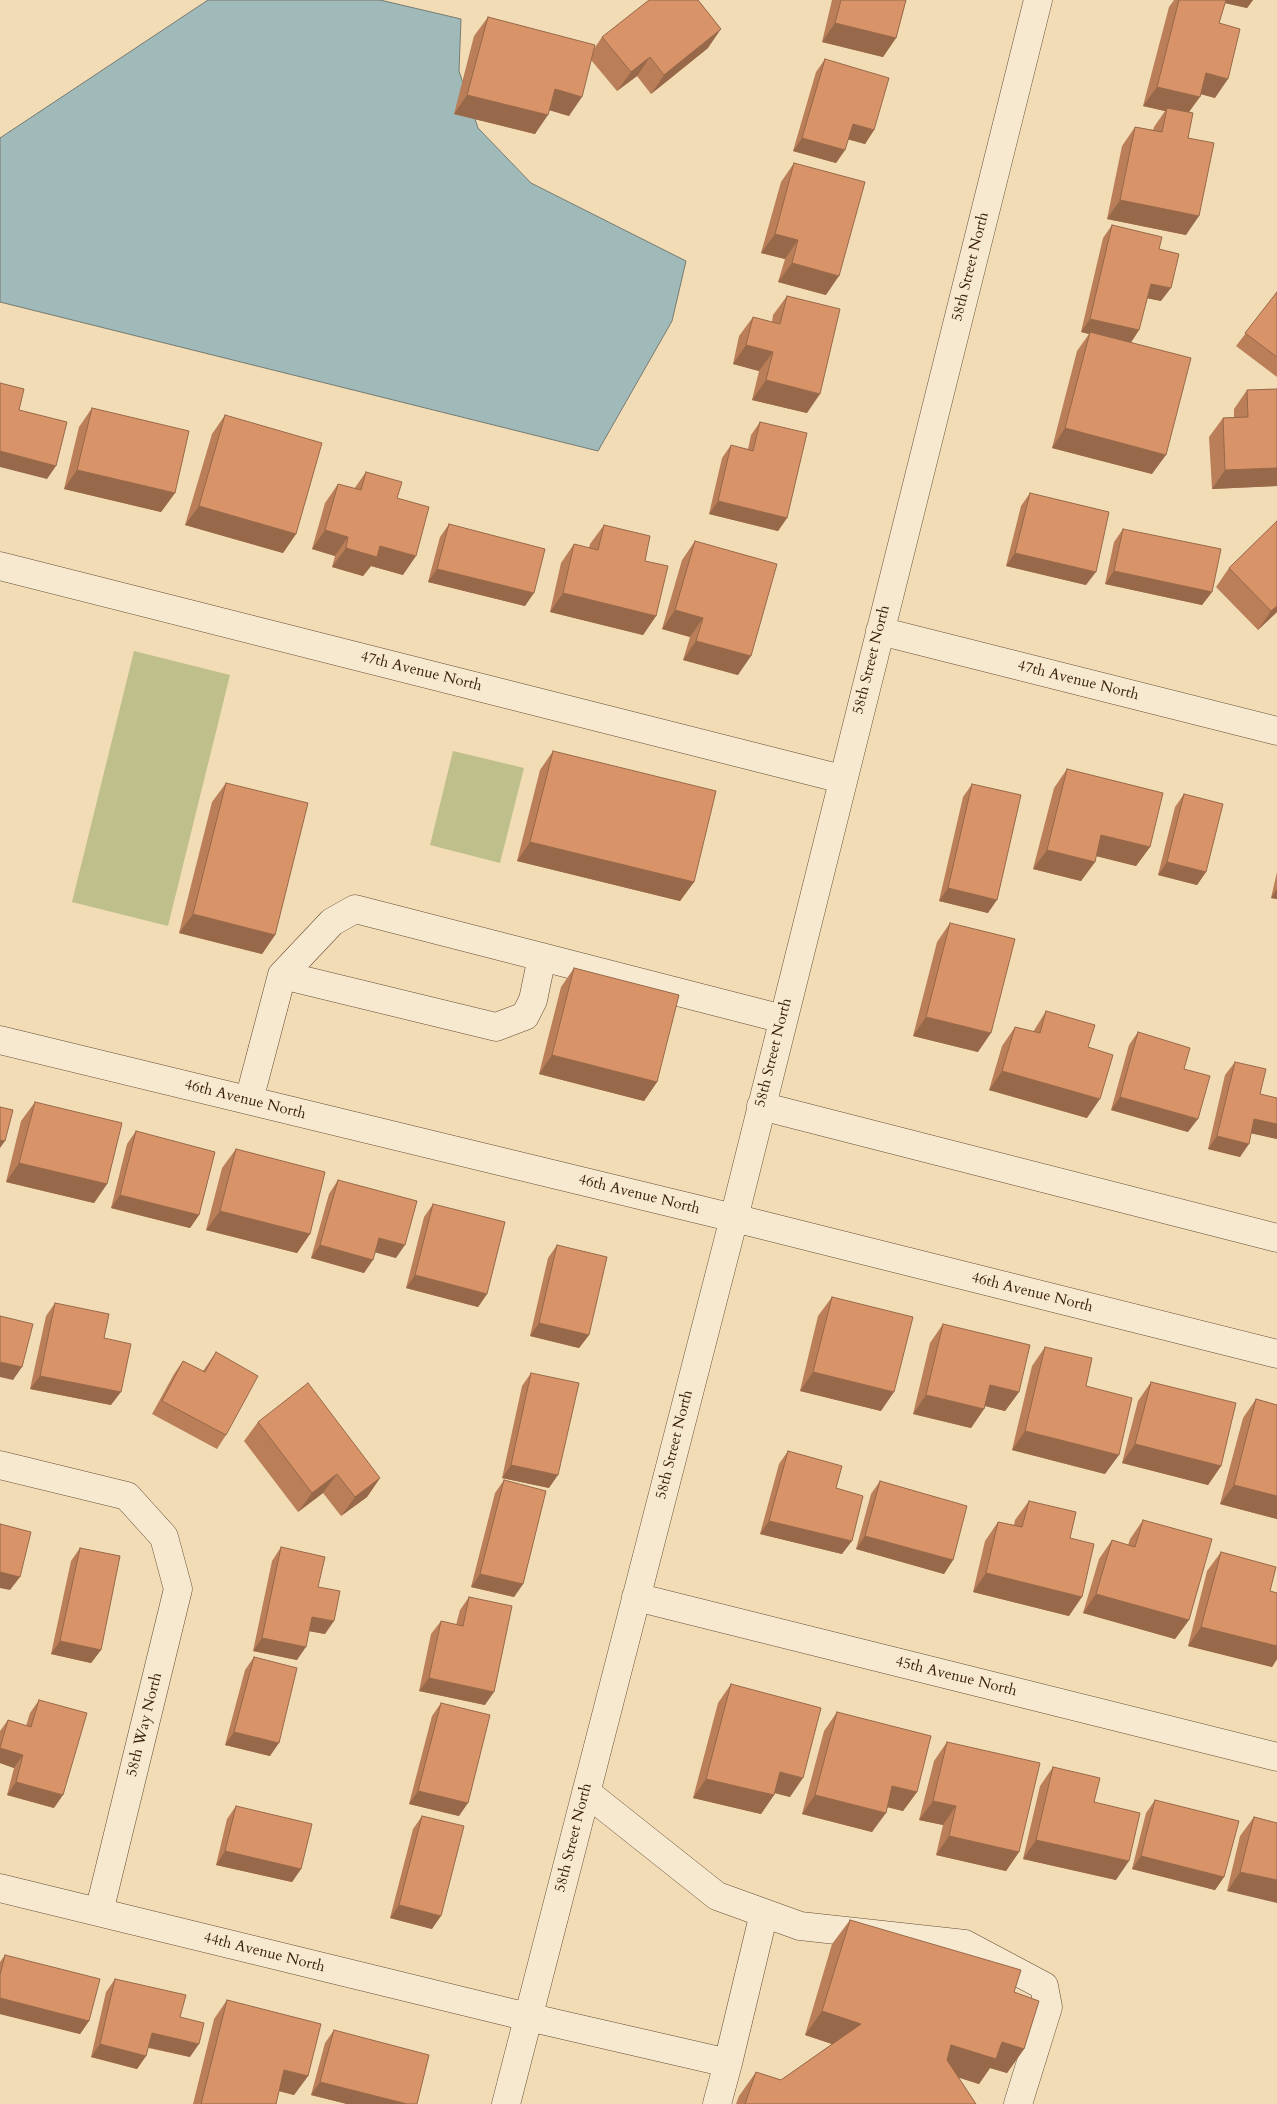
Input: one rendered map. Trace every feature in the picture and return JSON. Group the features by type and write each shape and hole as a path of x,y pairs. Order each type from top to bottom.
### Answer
{"street":[{"name":"58th Street North","path":"506,2104 734,1218 782,1019 1038,0"},
{"name":"47th Avenue North","path":"0,566 842,779"},
{"name":"47th Avenue North","path":"880,631 1277,731"},
{"path":"249,1100 282,975 332,922 355,909 782,1019"},
{"path":"282,975 496,1027 525,1016 533,1000 542,957"},
{"name":"46th Avenue North","path":"0,1040 734,1218 1277,1354"},
{"path":"761,1106 1277,1238"},
{"name":"58th Way North","path":"0,1465 127,1496 164,1537 178,1588 99,1912"},
{"name":"45th Avenue North","path":"636,1597 1277,1757"},
{"path":"586,1792 717,1896 800,1926 965,1944 1044,1986 1048,2007 1018,2104"},
{"name":"44th Avenue North","path":"0,1888 528,2017 728,2063"},
{"path":"717,2104 764,1913"}],"green space":[{"path":"134,651 230,675 168,926 72,902"},
{"path":"453,751 524,768 500,863 430,845"}],"water":[{"path":"208,0 380,0 461,19 459,71 478,128 531,183 686,261 672,321 598,451 0,302 0,138"}],"building":[{"path":"649,0 698,0 721,29 664,75 650,57 631,72 602,37"},
{"path":"841,0 906,0 896,38 835,23"},
{"path":"1179,0 1226,0 1219,23 1240,29 1228,79 1206,73 1200,97 1157,87"},
{"path":"488,17 595,45 582,97 555,89 548,115 467,95"},
{"path":"825,59 889,78 874,130 853,124 845,150 802,138"},
{"path":"1167,108 1193,113 1188,138 1214,143 1199,216 1120,200 1135,127 1162,132"},
{"path":"794,163 865,182 839,276 792,263 798,240 775,234"},
{"path":"1112,225 1162,237 1159,249 1179,254 1171,288 1151,284 1139,330 1090,319"},
{"path":"1277,292 1277,357 1245,333"},
{"path":"787,296 840,309 820,394 766,380 773,352 746,345 753,317 780,324"},
{"path":"1090,332 1191,358 1166,455 1065,428"},
{"path":"0,383 24,389 19,410 67,422 56,466 0,451"},
{"path":"1277,389 1277,468 1225,470 1223,418 1248,417 1247,390"},
{"path":"92,408 189,431 175,493 77,470"},
{"path":"225,415 322,443 296,534 199,506"},
{"path":"760,422 807,433 787,518 718,501 731,445 753,451"},
{"path":"366,472 402,482 397,498 429,507 416,556 380,546 377,557 346,548 348,537 325,530 338,484 361,490"},
{"path":"1030,493 1109,512 1096,572 1015,553"},
{"path":"1277,521 1277,606 1271,611 1229,568"},
{"path":"449,524 545,549 534,593 437,569"},
{"path":"604,525 650,536 645,561 668,566 656,616 563,593 574,544 598,550"},
{"path":"1123,529 1221,549 1212,592 1114,571"},
{"path":"695,541 777,564 751,656 696,641 703,618 675,610"},
{"path":"553,751 716,791 694,882 530,842"},
{"path":"1067,769 1163,793 1150,847 1101,835 1095,862 1047,850"},
{"path":"226,783 308,803 275,935 193,914"},
{"path":"972,784 1021,795 997,900 948,888"},
{"path":"1184,794 1223,804 1206,872 1167,862"},
{"path":"950,923 1015,939 991,1033 926,1017"},
{"path":"574,968 679,995 657,1082 552,1055"},
{"path":"1046,1011 1095,1025 1088,1047 1113,1055 1100,1099 1002,1071 1015,1027 1040,1033"},
{"path":"1138,1032 1190,1048 1184,1069 1210,1076 1198,1119 1120,1097"},
{"path":"1235,1062 1266,1069 1260,1094 1277,1098 1277,1124 1254,1119 1249,1144 1217,1136"},
{"path":"35,1102 122,1123 107,1184 19,1163"},
{"path":"0,1107 13,1110 5,1141 0,1140"},
{"path":"136,1131 215,1152 199,1215 120,1195"},
{"path":"236,1149 325,1172 310,1234 220,1211"},
{"path":"338,1180 417,1201 405,1245 379,1238 373,1260 320,1245"},
{"path":"433,1204 505,1222 487,1294 415,1275"},
{"path":"557,1245 607,1257 589,1335 539,1323"},
{"path":"832,1297 913,1317 894,1392 813,1372"},
{"path":"55,1303 109,1314 104,1338 131,1344 121,1392 40,1376"},
{"path":"0,1316 33,1324 22,1367 0,1362"},
{"path":"943,1324 1030,1345 1019,1392 990,1385 984,1409 926,1395"},
{"path":"1045,1347 1092,1358 1086,1386 1132,1398 1119,1455 1025,1431"},
{"path":"216,1352 258,1376 226,1435 162,1401 183,1361 205,1372"},
{"path":"531,1373 579,1383 558,1475 511,1465"},
{"path":"1151,1382 1236,1403 1221,1466 1135,1444"},
{"path":"308,1383 380,1478 355,1497 337,1474 312,1493 258,1422"},
{"path":"1256,1399 1277,1405 1277,1496 1234,1485"},
{"path":"788,1451 842,1466 836,1488 863,1496 852,1541 769,1521"},
{"path":"504,1480 546,1491 523,1584 480,1574"},
{"path":"880,1481 967,1506 953,1560 865,1536"},
{"path":"1029,1501 1076,1512 1070,1538 1094,1544 1082,1597 986,1573 998,1522 1022,1527"},
{"path":"1143,1520 1212,1539 1189,1620 1096,1594 1112,1540 1135,1547"},
{"path":"0,1524 31,1532 20,1577 0,1572"},
{"path":"281,1547 325,1557 318,1587 340,1591 334,1621 312,1617 306,1647 262,1638"},
{"path":"80,1548 120,1556 101,1650 60,1641"},
{"path":"1221,1552 1276,1567 1270,1591 1277,1593 1277,1646 1201,1627"},
{"path":"469,1597 512,1606 494,1692 429,1678 441,1621 463,1626"},
{"path":"254,1657 297,1668 279,1743 234,1732"},
{"path":"731,1684 821,1708 803,1778 780,1772 774,1795 706,1779"},
{"path":"39,1700 87,1713 63,1795 16,1782 23,1755 0,1748 8,1720 31,1727"},
{"path":"441,1703 490,1715 468,1803 418,1791"},
{"path":"837,1712 931,1736 917,1792 892,1786 886,1813 815,1795"},
{"path":"947,1742 1040,1763 1019,1852 949,1836 956,1806 933,1801"},
{"path":"1053,1767 1100,1778 1094,1802 1140,1813 1129,1861 1036,1840"},
{"path":"1155,1800 1239,1821 1224,1877 1141,1856"},
{"path":"236,1806 312,1824 301,1869 225,1851"},
{"path":"422,1816 464,1826 441,1916 399,1905"},
{"path":"1254,1817 1277,1823 1277,1880 1240,1872"},
{"path":"850,1920 1021,1970 1014,1992 1039,2001 1024,2049 1002,2042 996,2059 951,2045 947,2060 976,2104 745,2104 756,2072 781,2080 861,2024 822,2011"},
{"path":"5,1955 100,1979 89,2021 0,1998 0,1975"},
{"path":"115,1979 186,1995 180,2017 204,2023 199,2044 152,2033 146,2056 100,2044"},
{"path":"227,2000 321,2024 308,2076 284,2070 276,2104 201,2104"},
{"path":"334,2030 429,2055 417,2104 407,2104 320,2082"}]}
